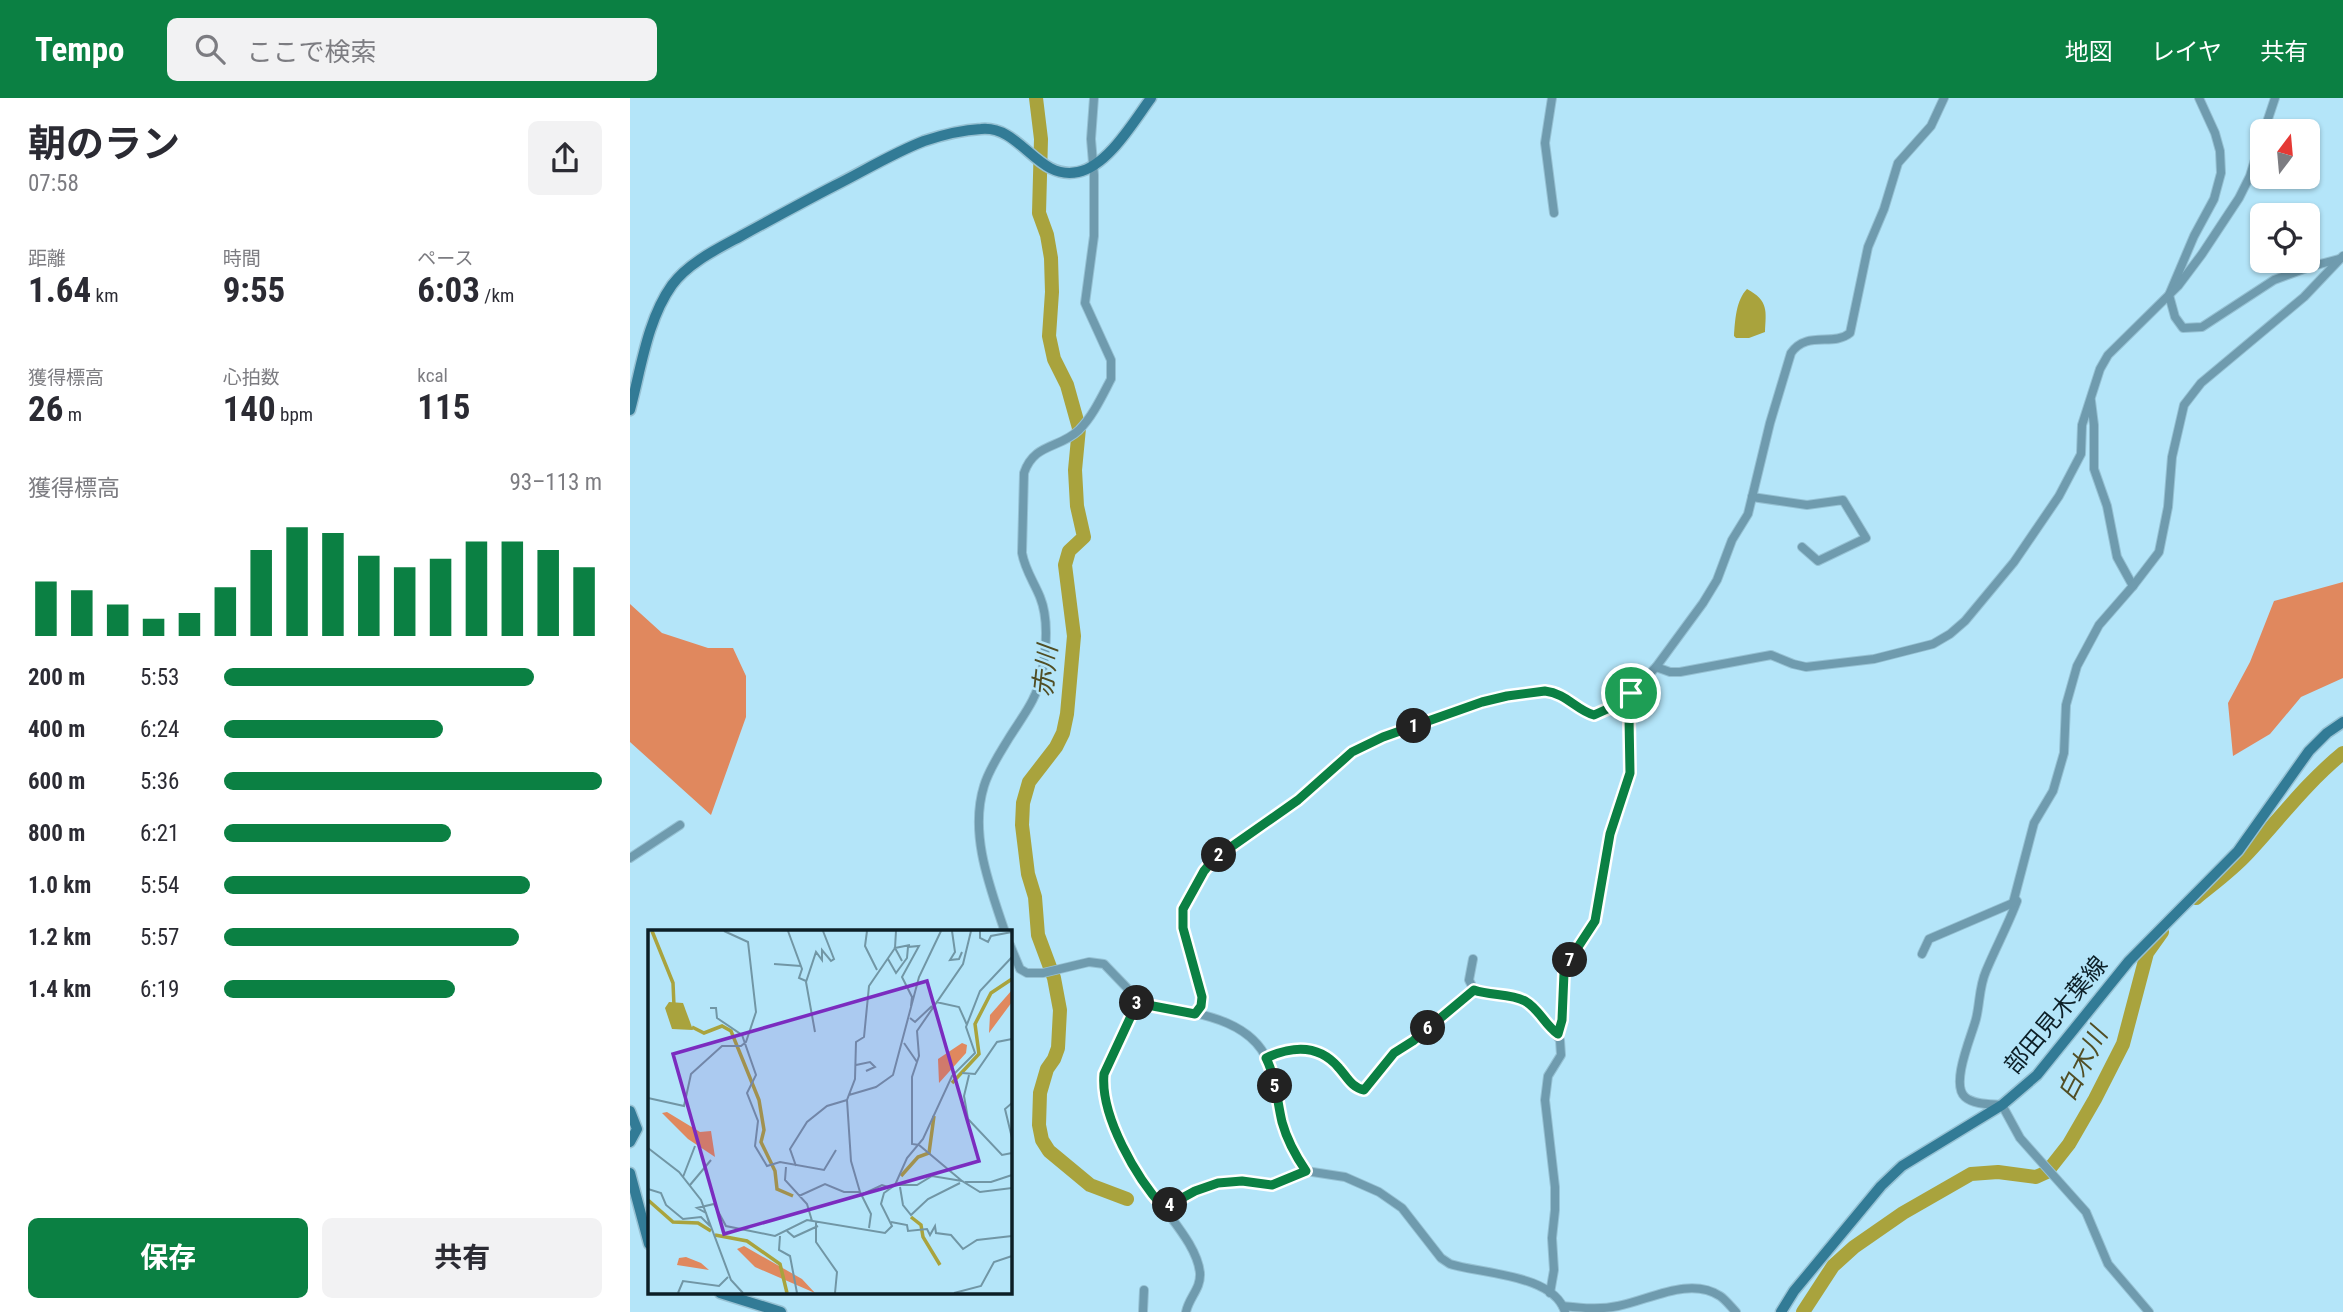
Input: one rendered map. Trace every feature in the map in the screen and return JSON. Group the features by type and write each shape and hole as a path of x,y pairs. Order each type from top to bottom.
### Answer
{"main road":[{"path":"630,410 654,317 673,283 708,255 906,149 951,134 983,128 997,130 1010,136 1041,163 1058,172 1079,172 1108,154 1152,98"},
{"name":"部田見木葉線","path":"1781,1312 1794,1291 1881,1186 1902,1166 2002,1105 2037,1075 2129,961 2238,851 2309,751 2343,722"},
{"path":"630,1111 637,1129 630,1142"},
{"path":"630,1173 648,1240"},
{"path":"723,1294 781,1312"}],"street":[{"path":"1004,930 988,873 978,816 986,779 1034,699 1043,671 1044,611 1039,593 1024,566 1022,553 1024,473 1036,452 1070,437 1086,422 1111,379 1112,371 1111,360 1085,303 1094,236 1094,164 1091,139 1094,98"},
{"path":"1552,98 1545,143 1554,213"},
{"path":"1195,1014 1201,1006 1202,997 1183,928 1183,909 1188,898 1214,859 1298,800 1320,782 1342,758 1383,737 1494,699 1526,693 1553,692 1594,715 1614,706 1631,693 1656,667 1717,580 1732,540 1748,514 1787,359 1795,347 1807,341 1841,339 1850,333 1868,247 1884,209 1898,163 1931,126 1944,98"},
{"path":"2199,98 2215,133 2220,151 2221,173 2214,200 2194,236 2169,295 2175,317 2183,328 2202,327 2274,280 2341,258"},
{"path":"2268,119 2275,98"},
{"path":"1656,667 1680,672 1771,654 1806,667 1835,665 1909,652 1933,644 1950,634 1986,598 2059,496 2081,454 2082,425 2100,369 2108,355 2169,295 2206,248 2250,176"},
{"path":"2012,903 2034,823 2053,791 2064,753 2066,705 2077,666 2099,625 2158,552 2164,533 2172,457 2184,405 2201,383 2304,298 2341,258"},
{"path":"2091,399 2094,470 2106,506 2117,557 2133,586"},
{"path":"1752,497 1807,505 1843,500 1866,538 1818,561 1802,547"},
{"path":"1550,1293 1555,1187 1545,1100 1548,1076 1561,1055 1558,1034 1562,1020 1564,973 1595,921 1610,834 1630,773 1631,693"},
{"path":"630,858 680,825"},
{"path":"1922,954 1929,939 2017,901 1985,972 1964,1058 1960,1089 1965,1098 2002,1105 2021,1138 2086,1212 2108,1264 2149,1312"},
{"path":"1012,950 1020,969 1027,973 1043,973 1089,962 1104,964 1130,991 1137,1003 1195,1014 1249,1034 1271,1067 1289,1144 1306,1171"},
{"path":"1473,959 1469,980 1474,990 1494,996 1522,999 1536,1009 1550,1029 1558,1034"},
{"path":"1266,1058 1295,1048 1308,1049 1336,1064 1350,1082 1358,1089 1364,1090 1394,1053 1413,1041 1474,990"},
{"path":"1137,1003 1108,1064 1103,1085 1115,1125 1134,1168 1145,1187 1164,1208 1188,1243 1200,1269 1199,1283 1186,1312"},
{"path":"1164,1208 1195,1191 1218,1183 1242,1181 1272,1185 1306,1171 1345,1177 1380,1192 1402,1209 1441,1258 1450,1264 1523,1279 1550,1293 1564,1309 1619,1306 1671,1291 1699,1289 1719,1295 1736,1312"},
{"path":"1143,1312 1144,1290"}],"shaded area":[{"path":"1747,289 1763,302 1766,312 1765,332 1749,338 1736,338 1737,311 1740,299"},
{"path":"2343,582 2343,678 2301,697 2270,734 2233,756 2228,703 2250,662 2274,601"},
{"path":"630,604 662,633 708,648 733,648 746,676 746,717 711,815 630,742"}],"waterway":[{"name":"赤川","path":"1036,98 1041,139 1039,213 1051,258 1049,336 1054,359 1067,385 1079,428 1075,470 1077,506 1084,537 1069,551 1065,565 1074,636 1063,733 1056,747 1029,782 1023,803 1022,825 1028,874 1035,897 1038,935 1054,978 1060,1010 1058,1048 1047,1069 1040,1093 1039,1125 1042,1140 1049,1151 1090,1185 1127,1199"},
{"name":"白木川","path":"2196,898 2240,861 2304,789 2343,753"},
{"name":"白木川","path":"1803,1312 1833,1266 1854,1247 1903,1213 1971,1174 1998,1172 2036,1177 2047,1172 2069,1144 2123,1044 2147,953 2162,932"}],"route":[{"path":"1553,692 1594,715 1614,706 1631,693 1629,718 1632,766 1610,834 1595,921 1564,973 1562,1020 1558,1034 1550,1029 1536,1009 1522,999 1494,996 1474,990 1413,1041 1394,1053 1364,1090 1358,1089 1350,1082 1336,1064 1308,1049 1295,1048 1266,1058 1271,1067 1289,1144 1306,1171 1272,1185 1242,1181 1218,1183 1195,1191 1164,1208 1145,1187 1119,1137 1106,1102 1104,1074 1137,1003 1195,1014 1201,1006 1197,973 1182,916 1188,898 1214,859 1298,800 1320,782 1342,758 1383,737 1482,702 1507,696 1553,692"}]}
